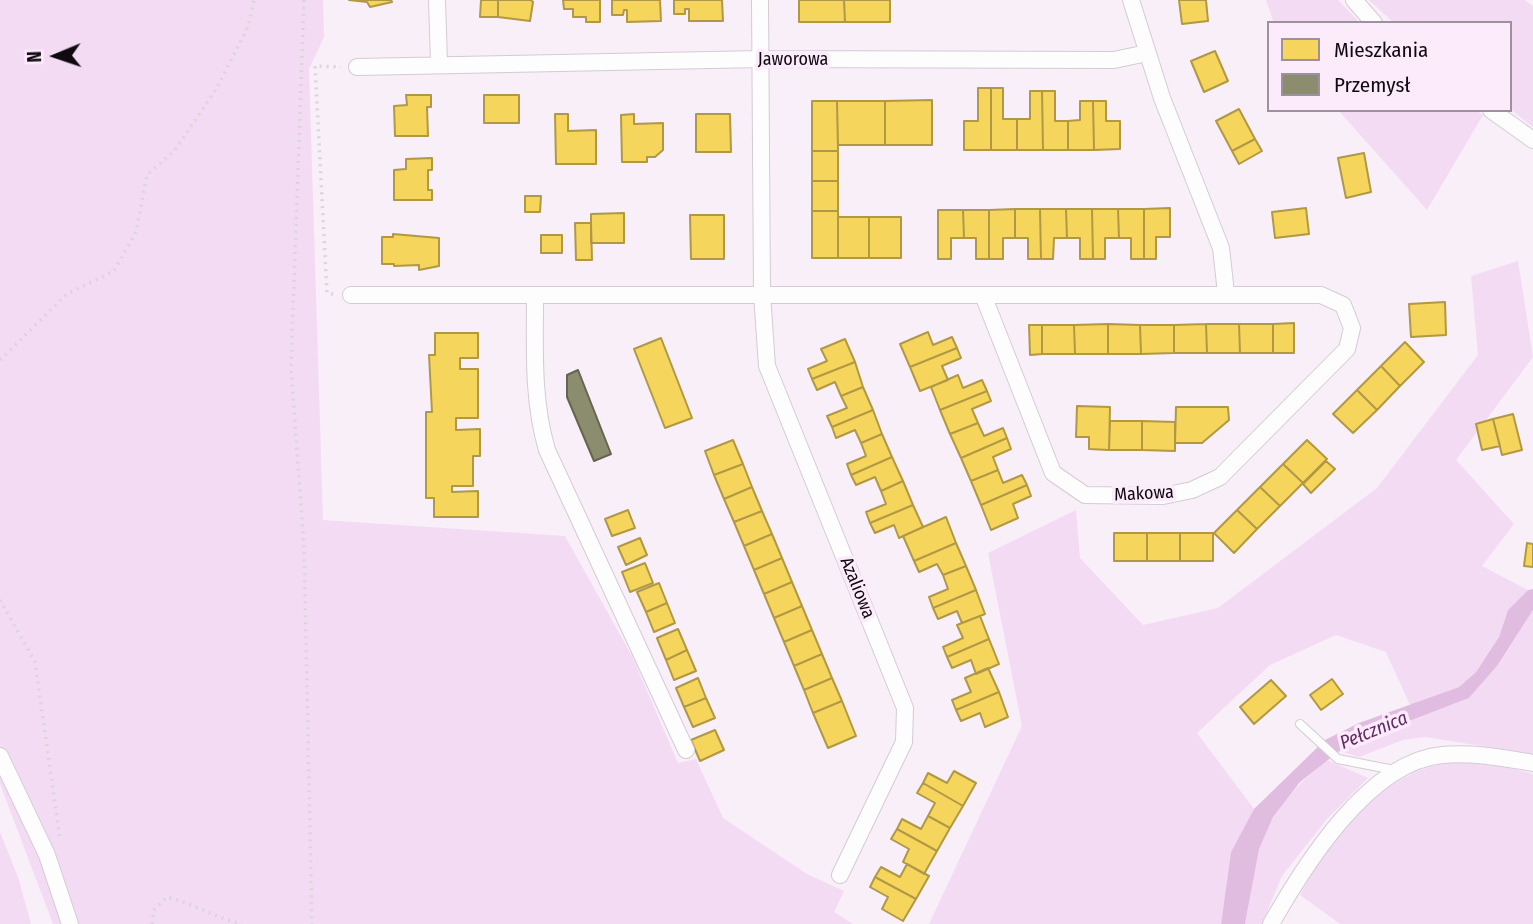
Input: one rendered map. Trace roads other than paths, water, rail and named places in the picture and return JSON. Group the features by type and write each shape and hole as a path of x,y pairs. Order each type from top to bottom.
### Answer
{"street":[{"path":"436,0 439,63"},
{"name":"Azaliowa","path":"760,0 762,293 767,366 905,708 904,742 840,875"},
{"path":"351,295 1226,293 1221,248 1147,54 1131,0"},
{"path":"1354,0 1372,21"},
{"name":"Jaworowa","path":"357,67 439,63 761,60 1114,60 1147,54"},
{"path":"1494,112 1533,140"},
{"name":"Makowa","path":"983,295 1053,473 1085,495 1163,496 1192,490 1220,477 1347,349 1352,328 1343,305 1321,295 1226,293"},
{"path":"535,296 536,388 539,423 547,450 686,750"},
{"path":"1271,924 1305,864 1352,807 1399,770 1440,755 1491,756 1533,763"},
{"path":"0,756 47,855 70,924"}],"lane":[{"path":"1300,724 1338,759 1362,766 1399,770"}],"water":[{"name":"Pełcznica","path":"1533,589 1533,610 1497,666 1469,698 1347,745 1300,782 1273,817 1259,849 1245,924 1221,924 1231,852 1254,809 1325,740 1359,723 1459,687 1476,672 1499,637 1508,610 1528,590"}]}
